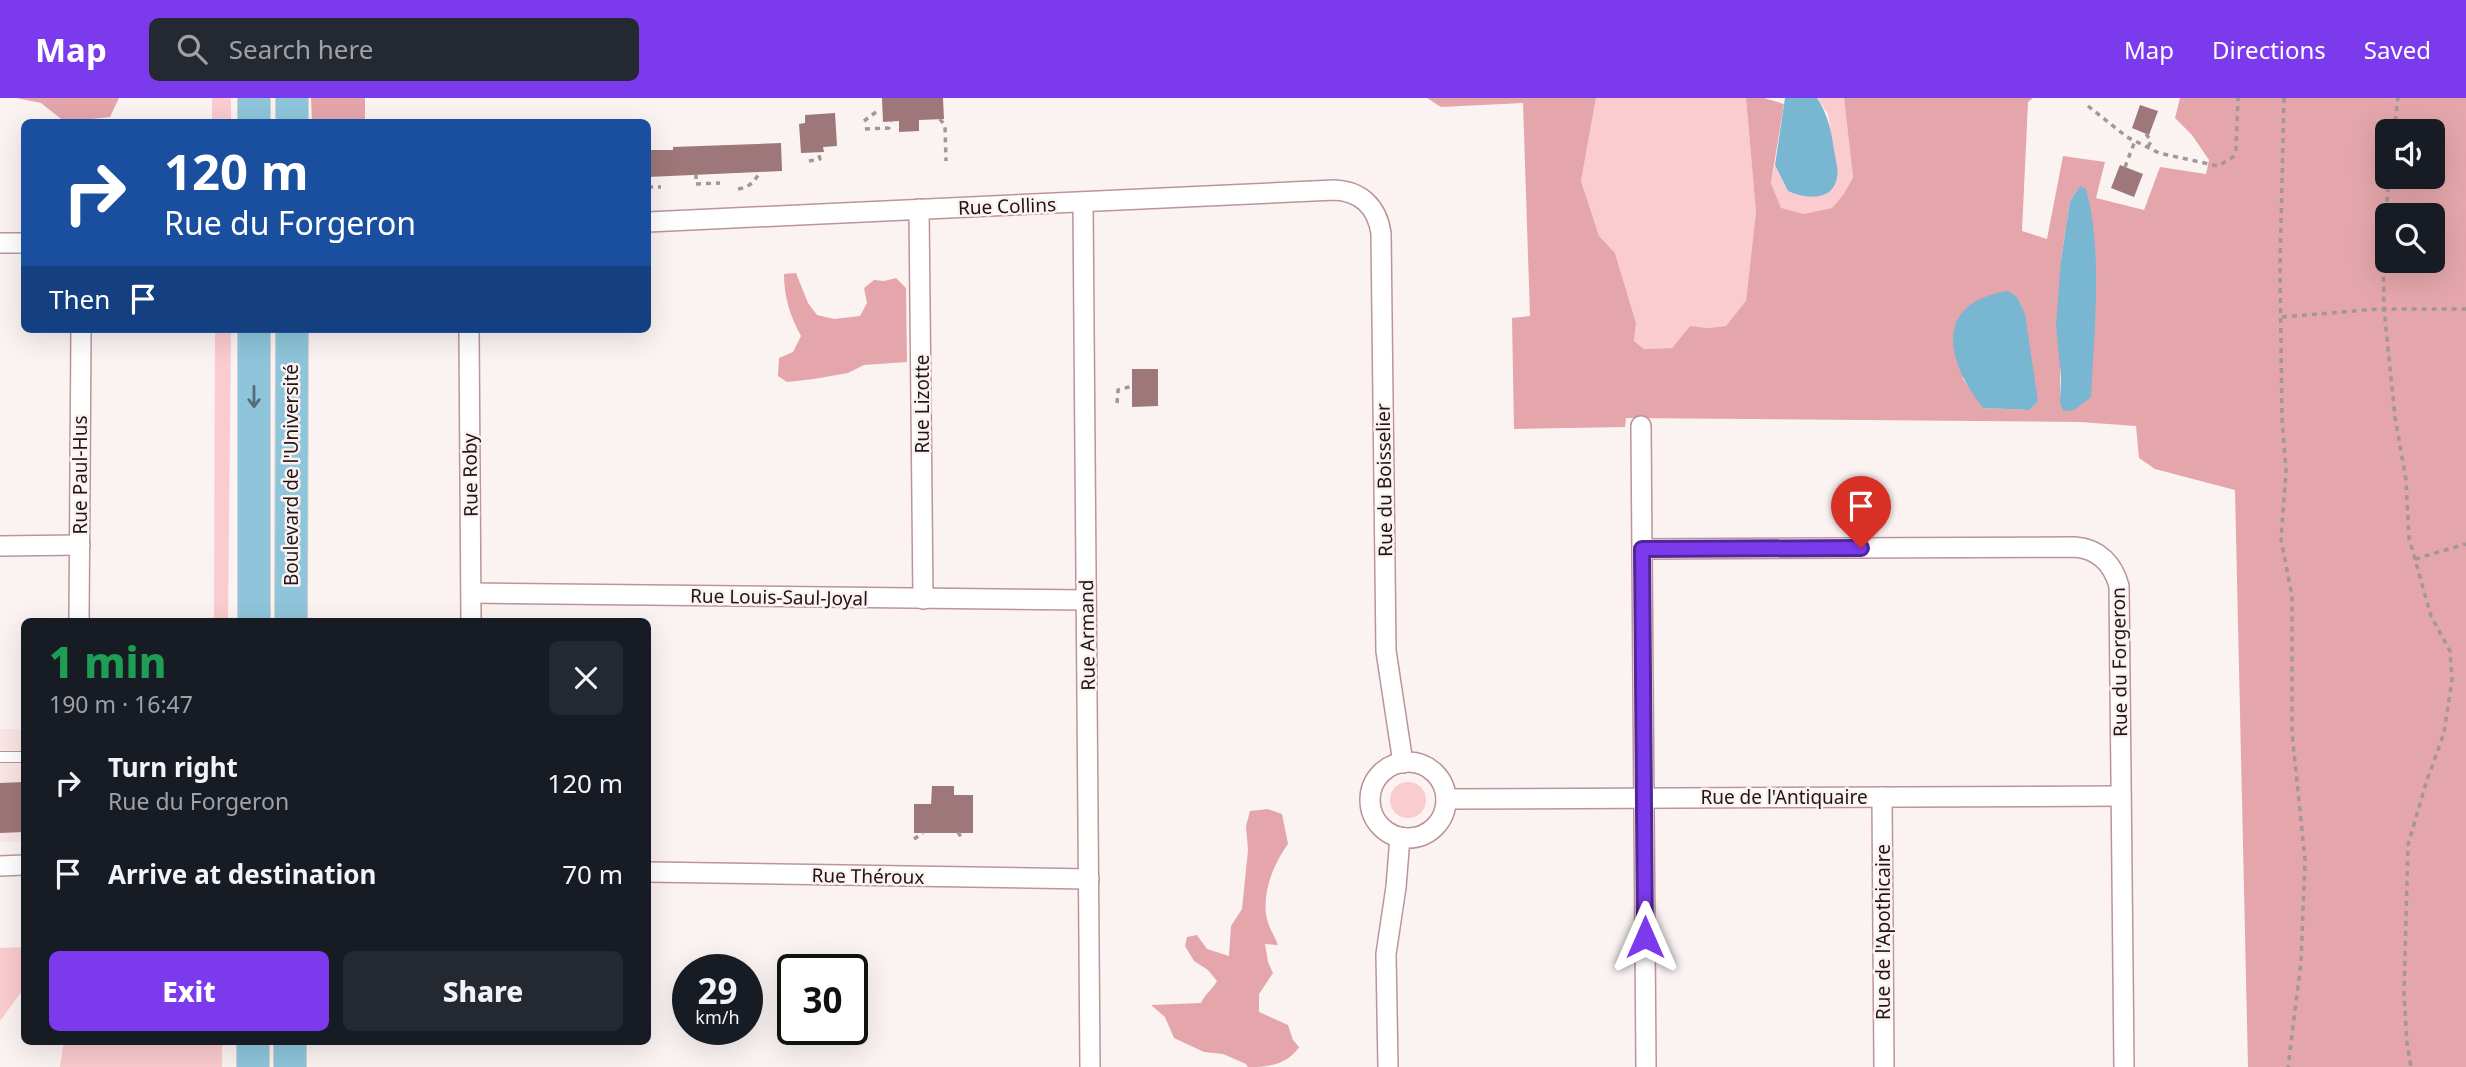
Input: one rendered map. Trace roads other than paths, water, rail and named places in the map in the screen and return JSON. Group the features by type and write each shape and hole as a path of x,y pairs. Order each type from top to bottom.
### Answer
{"main road":[{"path":"254,98 254,119"},
{"path":"292,98 292,119"},
{"name":"Boulevard de l'Université","path":"254,333 254,618"},
{"name":"Boulevard de l'Université","path":"290,618 292,333"},
{"path":"253,1045 253,1067"},
{"path":"290,1045 290,1067"}],"street":[{"name":"Rue Collins","path":"651,222 1334,190 1351,192 1365,199"},
{"name":"Rue du Boisselier","path":"1365,199 1377,218 1381,233 1386,651 1403,763"},
{"name":"Rue Armand","path":"1083,202 1090,1067"},
{"name":"Rue Lizotte","path":"919,209 923,599"},
{"path":"0,243 21,243"},
{"name":"Rue Paul-Hus","path":"79,618 81,333"},
{"name":"Rue Roby","path":"469,333 471,618"},
{"path":"1641,426 1646,1067"},
{"path":"0,546 80,545"},
{"name":"Rue du Forgeron","path":"1642,549 2075,547 2097,553 2111,567 2119,586 2123,1067"},
{"name":"Rue Louis-Saul-Joyal","path":"471,593 1086,600"},
{"path":"1403,763 1414,763 1433,772 1444,789 1446,799 1445,809 1436,826 1419,836 1399,837 1381,827 1371,809 1370,799 1377,779 1384,771 1403,763"},
{"name":"Rue de l'Antiquaire","path":"1446,799 2121,796"},
{"name":"Rue de l'Apothicaire","path":"1882,797 1884,1067"},
{"path":"1388,1067 1387,954 1396,887 1399,837"},
{"path":"0,866 21,865"},
{"name":"Rue Théroux","path":"651,872 1089,879"}],"lane":[{"path":"0,757 21,757"}],"water":[{"path":"1785,98 1817,98 1826,117 1832,136 1837,174 1834,185 1824,195 1809,197 1788,191 1775,165"},
{"path":"2080,186 2086,189 2091,213 2096,265 2091,397 2074,410 2063,411 2060,402 2061,377 2056,325 2061,260 2070,201"},
{"path":"2008,291 2017,297 2025,314 2038,401 2029,410 1983,408 1970,390 1955,353 1953,336 1957,321 1967,308 1984,298"}]}
